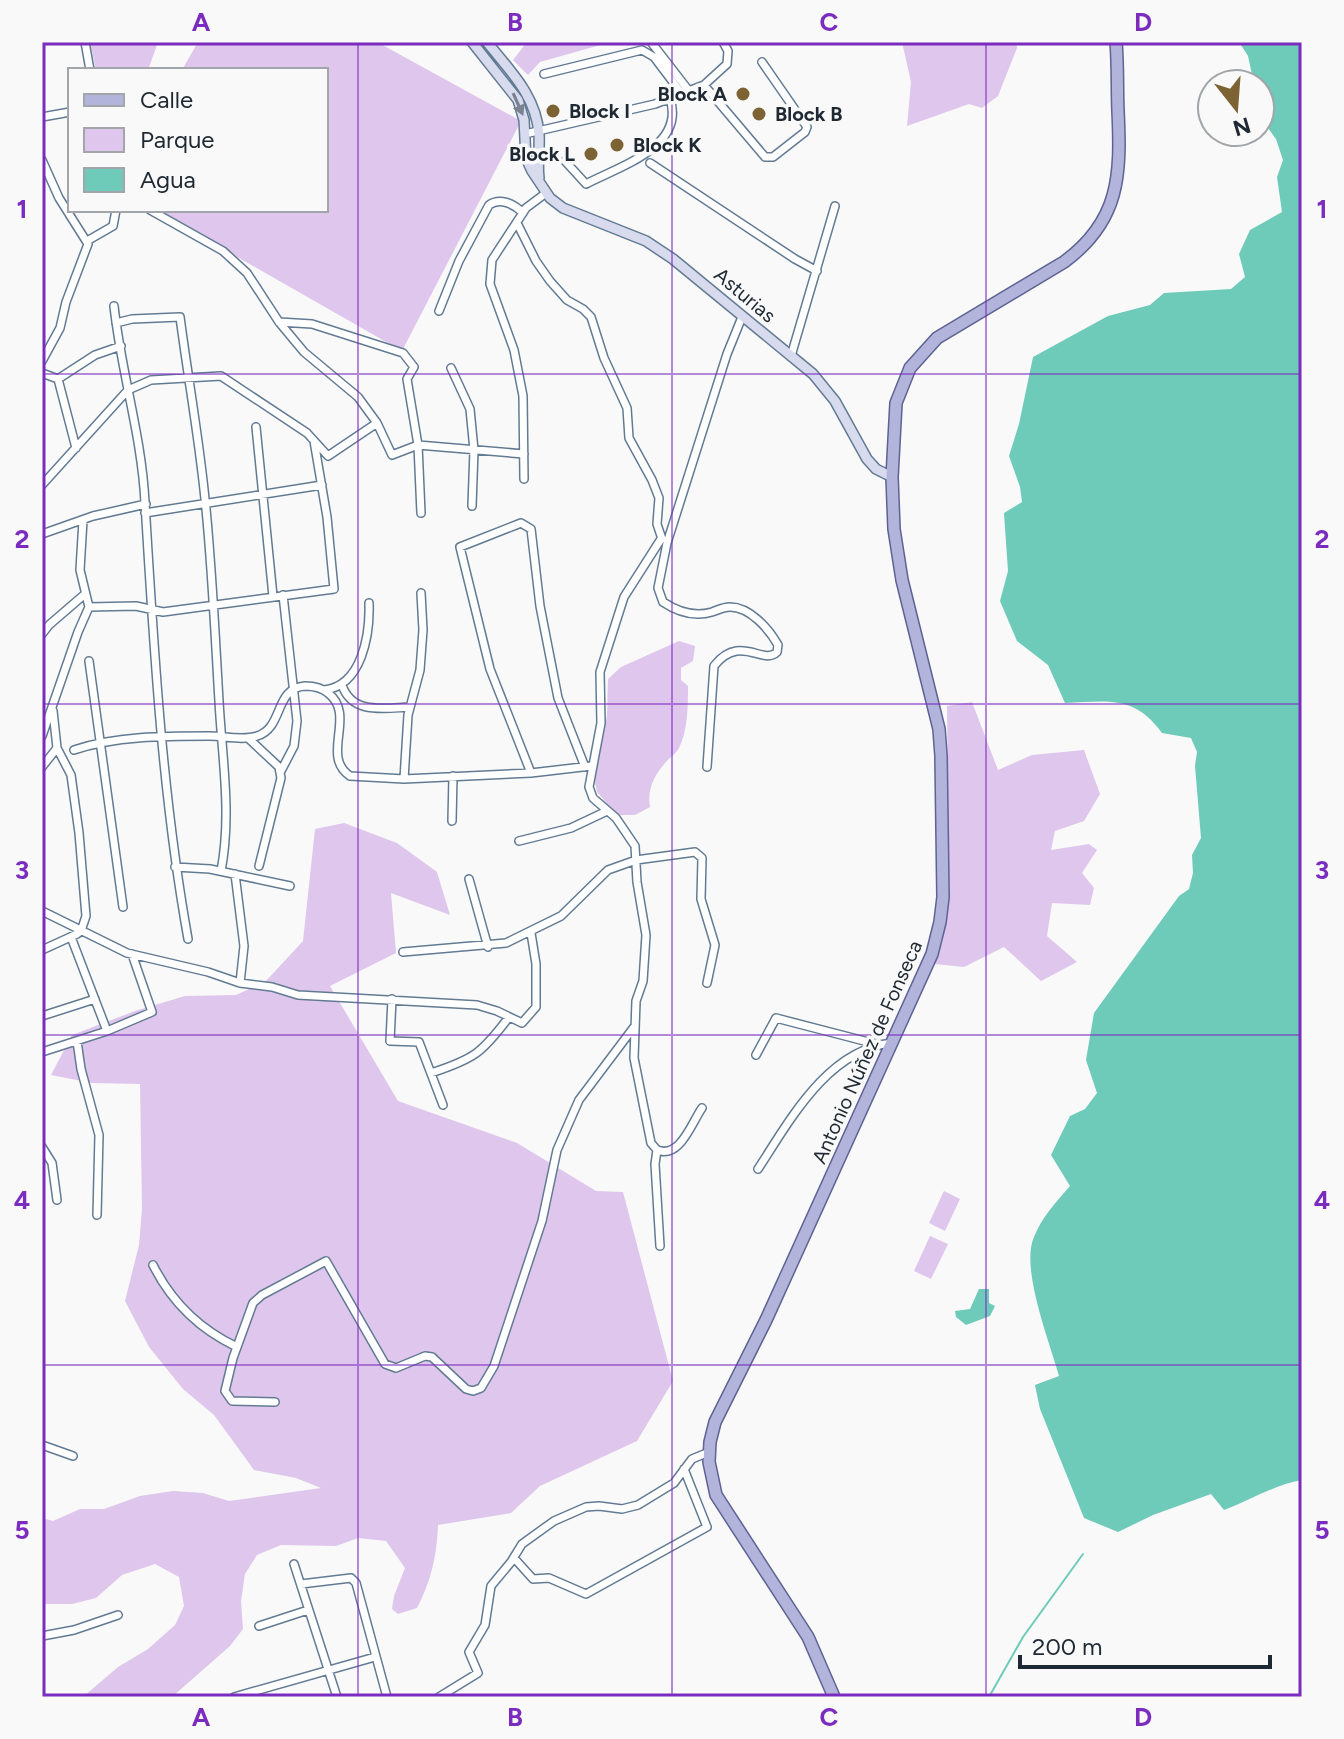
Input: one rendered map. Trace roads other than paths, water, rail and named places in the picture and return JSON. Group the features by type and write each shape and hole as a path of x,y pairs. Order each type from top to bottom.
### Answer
{"main road":[{"name":"Antonio Núñez de Fonseca","path":"834,1697 808,1637 716,1495 710,1473 712,1432 936,944 943,897 940,742 902,580 894,529 892,477 896,403 905,376 915,359 945,332 1074,255 1105,218 1119,173 1113,42"}],"street":[{"path":"85,42 90,68"},
{"name":"Asturias","path":"472,42 514,93 523,113 526,158 546,193 563,208 655,246 813,374 835,401 867,459 876,469 892,477"},
{"name":"Asturias","path":"487,42 529,96 539,132 540,182"},
{"path":"651,42 686,93"},
{"path":"525,134 670,99 704,85 727,64 728,51 723,42"},
{"path":"544,74 642,50 654,57 686,93"},
{"path":"704,85 765,157 773,157 805,132 807,127 762,62"},
{"path":"565,161 586,184 653,148 665,137 670,127 673,113 670,99"},
{"path":"42,117 68,112"},
{"path":"42,160 68,212"},
{"path":"650,163 817,271"},
{"path":"524,479 525,412 521,380 514,350 490,284 492,260 518,225 523,213 546,193"},
{"path":"439,311 459,261 489,205 495,201 507,203 523,213"},
{"path":"791,356 835,206"},
{"path":"42,361 60,328 66,302 88,248 87,241 68,212"},
{"path":"87,241 113,226 116,212"},
{"path":"154,212 223,251 247,273 279,322 304,352 358,397 377,423 392,455 418,445 524,454"},
{"path":"518,225 550,281 567,300 591,317 604,358 627,408 629,438 659,498 657,524 664,541"},
{"path":"114,306 139,446 146,508 160,738 175,867 188,939"},
{"path":"116,323 132,319 180,317 206,503 227,813 227,840 221,871"},
{"path":"707,767 714,666 720,659 736,651 750,650 770,657 776,655 778,647 766,628 740,609 726,607 691,614 663,602 658,588 664,541 742,317"},
{"path":"279,322 312,324 403,353 414,367 407,379 418,445 421,513"},
{"path":"58,379 95,355 121,346"},
{"path":"451,368 470,409 474,450 472,506"},
{"path":"42,373 58,379"},
{"path":"42,485 128,390 151,380 221,376 314,439 328,456 377,423"},
{"path":"58,379 76,448"},
{"path":"256,427 273,596"},
{"path":"89,607 136,606 163,612 334,589 314,439"},
{"path":"42,534 83,520 146,508 206,503 322,485"},
{"path":"42,736 89,607 80,570 83,520"},
{"path":"531,773 490,669 460,547 521,523 531,529 540,606 558,698 588,766"},
{"path":"664,541 628,588 616,618 600,672 601,723 588,766 589,787 593,798 616,818 635,846 637,882 646,935 643,981 636,1001 634,1058 651,1143 657,1150 671,1152 702,1108"},
{"path":"404,779 410,707 420,670 423,630 421,593"},
{"path":"42,634 85,594"},
{"path":"259,866 281,771 291,754 295,738 283,595"},
{"path":"74,750 99,743 160,738 248,738 262,734 271,728 281,704 293,689 306,686 324,690 342,685 351,676 369,626 369,603"},
{"path":"89,661 123,907"},
{"path":"342,685 350,700 364,707 410,707"},
{"path":"324,690 338,706 341,720 337,757 342,770 350,776 404,779 531,773 588,766"},
{"path":"42,950 81,931 86,916 71,775 57,748 53,709"},
{"path":"248,738 281,771"},
{"path":"42,767 57,748"},
{"path":"452,821 453,776"},
{"path":"519,841 571,828 607,811"},
{"path":"403,952 488,947 506,943 561,916 608,870 636,860 695,852 702,858 701,899 715,945 707,983"},
{"path":"175,867 221,871 290,886"},
{"path":"235,874 244,946 240,983"},
{"path":"469,879 488,947"},
{"path":"42,911 132,954 240,983 272,987 298,995 477,1005 522,1023 536,1007 536,964 531,933"},
{"path":"71,937 107,1031"},
{"path":"42,1052 107,1031 152,1012 132,954"},
{"path":"42,1016 95,999"},
{"path":"392,999 390,1041 419,1042 443,1105"},
{"path":"431,1073 479,1053 509,1017"},
{"path":"756,1055 776,1018 876,1044 892,1043"},
{"path":"275,1402 232,1401 225,1391 248,1312 257,1298 326,1261 385,1364 396,1368 425,1356 432,1357 466,1389 473,1391 481,1388 494,1366 542,1221 557,1150 579,1100 634,1027"},
{"path":"77,1041 81,1069 99,1135 97,1215"},
{"path":"758,1169 793,1115 822,1080 852,1057 876,1044"},
{"path":"42,1147 52,1163 57,1200"},
{"path":"657,1150 655,1164 660,1246"},
{"path":"153,1265 172,1297 189,1317 237,1347"},
{"path":"42,1445 73,1456"},
{"path":"439,1697 478,1673 469,1652 485,1625 491,1586 522,1544 554,1521 586,1507 633,1507 674,1483 697,1456 709,1452"},
{"path":"514,1558 533,1579 549,1578 586,1594 707,1527 684,1469"},
{"path":"294,1564 337,1697"},
{"path":"301,1584 351,1578 356,1583 387,1697"},
{"path":"259,1626 308,1610"},
{"path":"42,1636 74,1630 118,1615"},
{"path":"234,1697 375,1657"}],"water":[{"path":"1239,42 1302,42 1302,1480 1224,1510 1211,1494 1153,1515 1118,1532 1084,1518 1040,1409 1035,1385 1059,1376 1033,1286 1031,1251 1041,1223 1070,1186 1051,1155 1070,1116 1085,1109 1097,1093 1086,1060 1094,1013 1179,896 1189,889 1193,873 1192,855 1201,838 1195,766 1197,752 1191,738 1162,733 1142,712 1131,706 1107,702 1065,703 1048,665 1017,641 1000,601 1008,571 1004,513 1022,502 1009,456 1033,357 1108,316 1150,305 1164,293 1231,289 1245,277 1239,254 1250,230 1282,212 1277,177 1283,160 1276,139 1276,68 1251,68 1248,56"},
{"path":"979,1289 989,1289 989,1303 995,1306 990,1316 966,1325 956,1317 955,1311 970,1309"}],"waterway":[{"path":"989,1697 1023,1637 1083,1554"}],"place":[{"name":"Block A","path":"743,94"},
{"name":"Block I","path":"553,111"},
{"name":"Block B","path":"759,114"},
{"name":"Block K","path":"617,145"},
{"name":"Block L","path":"591,154"}]}
